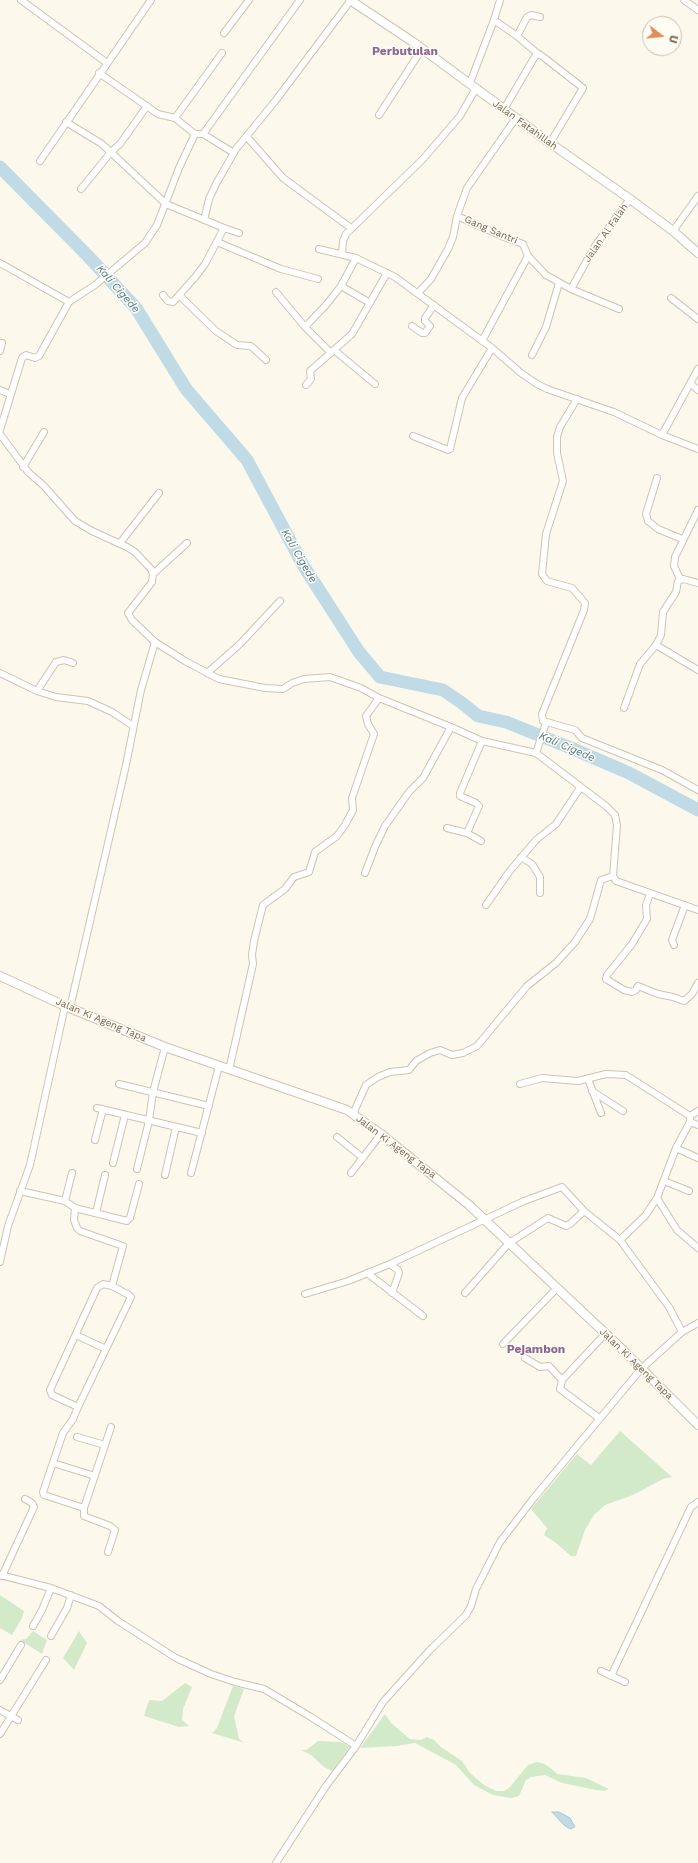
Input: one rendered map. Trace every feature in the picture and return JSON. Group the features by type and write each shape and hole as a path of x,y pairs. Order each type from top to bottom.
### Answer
{"street":[{"path":"21,0 107,63"},
{"path":"40,161 151,0"},
{"path":"224,33 249,0"},
{"path":"203,134 300,0"},
{"path":"204,220 209,199 234,153 351,0"},
{"name":"Jalan Fatahillah","path":"351,0 422,49 550,143 630,199 673,231 698,253"},
{"path":"342,254 344,238 351,228 423,159 460,116 473,86 500,0"},
{"path":"684,0 698,10"},
{"path":"517,36 527,16 531,15 540,17"},
{"path":"494,20 517,36 583,88 550,143"},
{"path":"379,115 422,49"},
{"path":"175,118 222,52"},
{"path":"504,109 537,53"},
{"path":"99,74 158,114 175,118 195,134 203,134 234,153"},
{"path":"81,189 111,152 120,144 146,106"},
{"path":"418,293 431,279 448,249 453,237 457,216 467,188 516,118"},
{"path":"66,122 99,141 166,204 239,233"},
{"path":"0,430 22,358 26,355 35,358 39,356 69,302 95,285 146,243 157,225 179,168 195,134"},
{"path":"246,138 283,178 351,228"},
{"path":"673,231 698,196"},
{"name":"Jalan Al Falah","path":"571,288 595,246 630,199"},
{"name":"Gang Santri","path":"457,216 524,245 528,256"},
{"path":"163,295 171,302 179,295 205,264 224,228"},
{"path":"217,242 281,269 318,279"},
{"path":"319,249 356,258 387,273 418,293 492,348 528,378 547,389 614,412 662,435 698,449"},
{"path":"482,341 528,256 546,275 571,288 619,309"},
{"path":"305,327 326,305 340,286 356,258"},
{"path":"0,263 69,302"},
{"path":"306,385 311,379 310,371 352,334 387,273"},
{"path":"532,355 546,327 559,282"},
{"path":"340,286 370,303"},
{"path":"276,292 305,327 332,352 375,384"},
{"path":"179,295 216,331 237,345 251,346 266,360"},
{"path":"671,298 698,319"},
{"path":"412,326 422,334 425,333 430,326 425,318 434,305"},
{"path":"0,351 2,343"},
{"path":"413,436 448,450 450,449 462,398 492,348"},
{"path":"662,435 698,369"},
{"path":"691,384 698,390"},
{"path":"0,390 10,394"},
{"path":"577,399 560,427 557,437 557,453 563,481 546,534 542,574 547,582 572,588 585,603 584,610 542,714 543,721 574,730 582,738 662,770 698,790"},
{"path":"24,466 44,432"},
{"path":"0,434 24,466 75,521 135,552 153,574 154,578 150,586 128,613 132,620 155,642 185,662 219,678 240,684 283,689 292,683 304,679 330,677 361,688 379,698 482,741 536,751 580,788 606,806 615,815 617,825 613,876 616,881 698,910"},
{"path":"657,478 646,514 648,521 658,529 682,539"},
{"path":"120,543 159,493"},
{"path":"698,510 682,539 674,563 675,571 680,579 698,583"},
{"path":"153,574 187,543"},
{"path":"624,708 640,664 656,645 661,635 663,612 676,592 680,579"},
{"path":"207,673 240,644 280,601"},
{"path":"0,1262 8,1226 30,1165 124,773 141,690 155,642"},
{"path":"656,645 698,670"},
{"path":"37,691 56,662 64,660 73,663"},
{"path":"0,673 37,691 56,697 88,700 112,712 133,726"},
{"path":"229,1070 254,964 252,955 254,941 263,905 285,889 294,877 308,872 315,852 337,836 346,825 352,810 352,798 374,734 368,724 366,716 379,698"},
{"path":"536,751 546,723"},
{"path":"365,873 385,826 409,792 423,778 451,727"},
{"path":"467,833 479,806 476,802 460,796 460,793 482,741"},
{"path":"486,906 521,857 536,840 556,824 580,788"},
{"path":"447,828 467,833 481,841"},
{"path":"521,857 532,864 540,877 540,893"},
{"path":"353,1114 366,1085 378,1077 390,1072 409,1070 416,1061 430,1053 440,1050 452,1055 463,1053 477,1046 527,986 556,963 575,942 590,919 601,880 613,876"},
{"path":"650,894 646,905 647,919 632,944 607,975 606,979 624,990 632,992 636,990 638,986 658,994 684,1001 692,994 698,983"},
{"path":"674,945 672,940 685,905"},
{"name":"Jalan Ki Ageng Tapa","path":"0,976 68,1007 165,1047 347,1110 382,1134 469,1205 698,1424"},
{"path":"138,1169 149,1121 153,1092 165,1047"},
{"path":"191,1173 219,1066"},
{"path":"520,1084 542,1078 571,1081 588,1079 606,1074 626,1075 698,1125"},
{"path":"588,1079 601,1113"},
{"path":"118,1084 209,1106"},
{"path":"592,1091 623,1110"},
{"path":"95,1140 100,1109 202,1133"},
{"path":"620,1240 645,1216 657,1198 676,1148 690,1119 698,1111"},
{"path":"113,1163 125,1115"},
{"path":"165,1175 176,1127"},
{"path":"351,1173 382,1134"},
{"path":"337,1137 363,1158"},
{"path":"676,1148 698,1158"},
{"path":"65,1201 72,1173"},
{"path":"96,1213 105,1175"},
{"path":"664,1181 689,1190"},
{"path":"20,1191 65,1201 75,1208 129,1220 139,1184"},
{"path":"305,1294 348,1281 390,1264 524,1201 562,1187 584,1211 620,1240 669,1307 682,1332"},
{"path":"657,1198 677,1230 698,1248"},
{"path":"75,1208 74,1220 80,1231 123,1246 112,1286"},
{"path":"465,1293 509,1243 548,1218 566,1226 584,1211"},
{"path":"390,1264 398,1270 399,1273 392,1293"},
{"path":"367,1273 423,1316"},
{"path":"78,1407 50,1393 97,1288 103,1284 112,1286 131,1297 78,1407 63,1433 44,1495 84,1508"},
{"path":"503,1344 557,1288"},
{"path":"276,1863 326,1786 356,1746 383,1702 425,1655 466,1615 471,1606 476,1589 500,1542 533,1499 599,1418 641,1370 682,1332 698,1323"},
{"path":"599,1418 560,1389 562,1380 605,1334"},
{"path":"76,1335 106,1348"},
{"path":"524,1358 540,1367 549,1366 562,1380"},
{"path":"108,1552 115,1530 114,1528 84,1516 84,1508 111,1427"},
{"path":"77,1436 105,1445"},
{"path":"53,1463 95,1476"},
{"path":"25,1499 34,1507 1,1576 51,1588 99,1606 118,1621 176,1658 217,1676 264,1689 356,1746"},
{"path":"611,1676 691,1507 698,1502"},
{"path":"33,1626 42,1610 51,1588"},
{"path":"51,1636 67,1608 72,1595"},
{"path":"0,1680 21,1645"},
{"path":"0,1734 46,1660"},
{"path":"601,1671 625,1682"},
{"path":"0,1710 18,1720"}],"green space":[{"path":"620,1431 672,1477 663,1479 633,1495 605,1505 594,1515 585,1530 576,1556 571,1556 544,1535 547,1528 531,1509 577,1454 591,1465"},
{"path":"0,1595 24,1611 22,1618 12,1635 0,1628"},
{"path":"33,1631 47,1640 42,1654 20,1640 26,1639"},
{"path":"79,1631 87,1643 74,1670 63,1658"},
{"path":"185,1683 192,1687 183,1709 182,1720 189,1726 179,1727 144,1716 149,1700 162,1701"},
{"path":"233,1686 244,1689 234,1716 239,1739 245,1743 212,1733 217,1728"},
{"path":"385,1714 391,1723 410,1739 421,1740 427,1737 434,1740 441,1747 462,1761 470,1773 484,1785 496,1791 504,1791 510,1787 528,1765 537,1762 545,1764 558,1774 586,1778 609,1789 605,1791 596,1790 562,1783 545,1775 531,1777 526,1780 519,1796 511,1798 493,1795 474,1785 456,1765 415,1743 396,1746 360,1748"},
{"path":"318,1741 341,1742 350,1747 332,1771 324,1767 311,1755 301,1750 306,1750"}],"water":[{"path":"552,1812 559,1812 570,1818 575,1827 570,1829 564,1825"}],"waterway":[{"name":"Kali Cigede","path":"0,167 87,255 136,308 186,389 247,460 303,565 359,652 380,677 443,690 478,716 506,722 571,748 629,773 698,810"}],"district":[{"name":"Perbutulan","path":"405,51"},
{"name":"Pejambon","path":"536,1349"}]}
